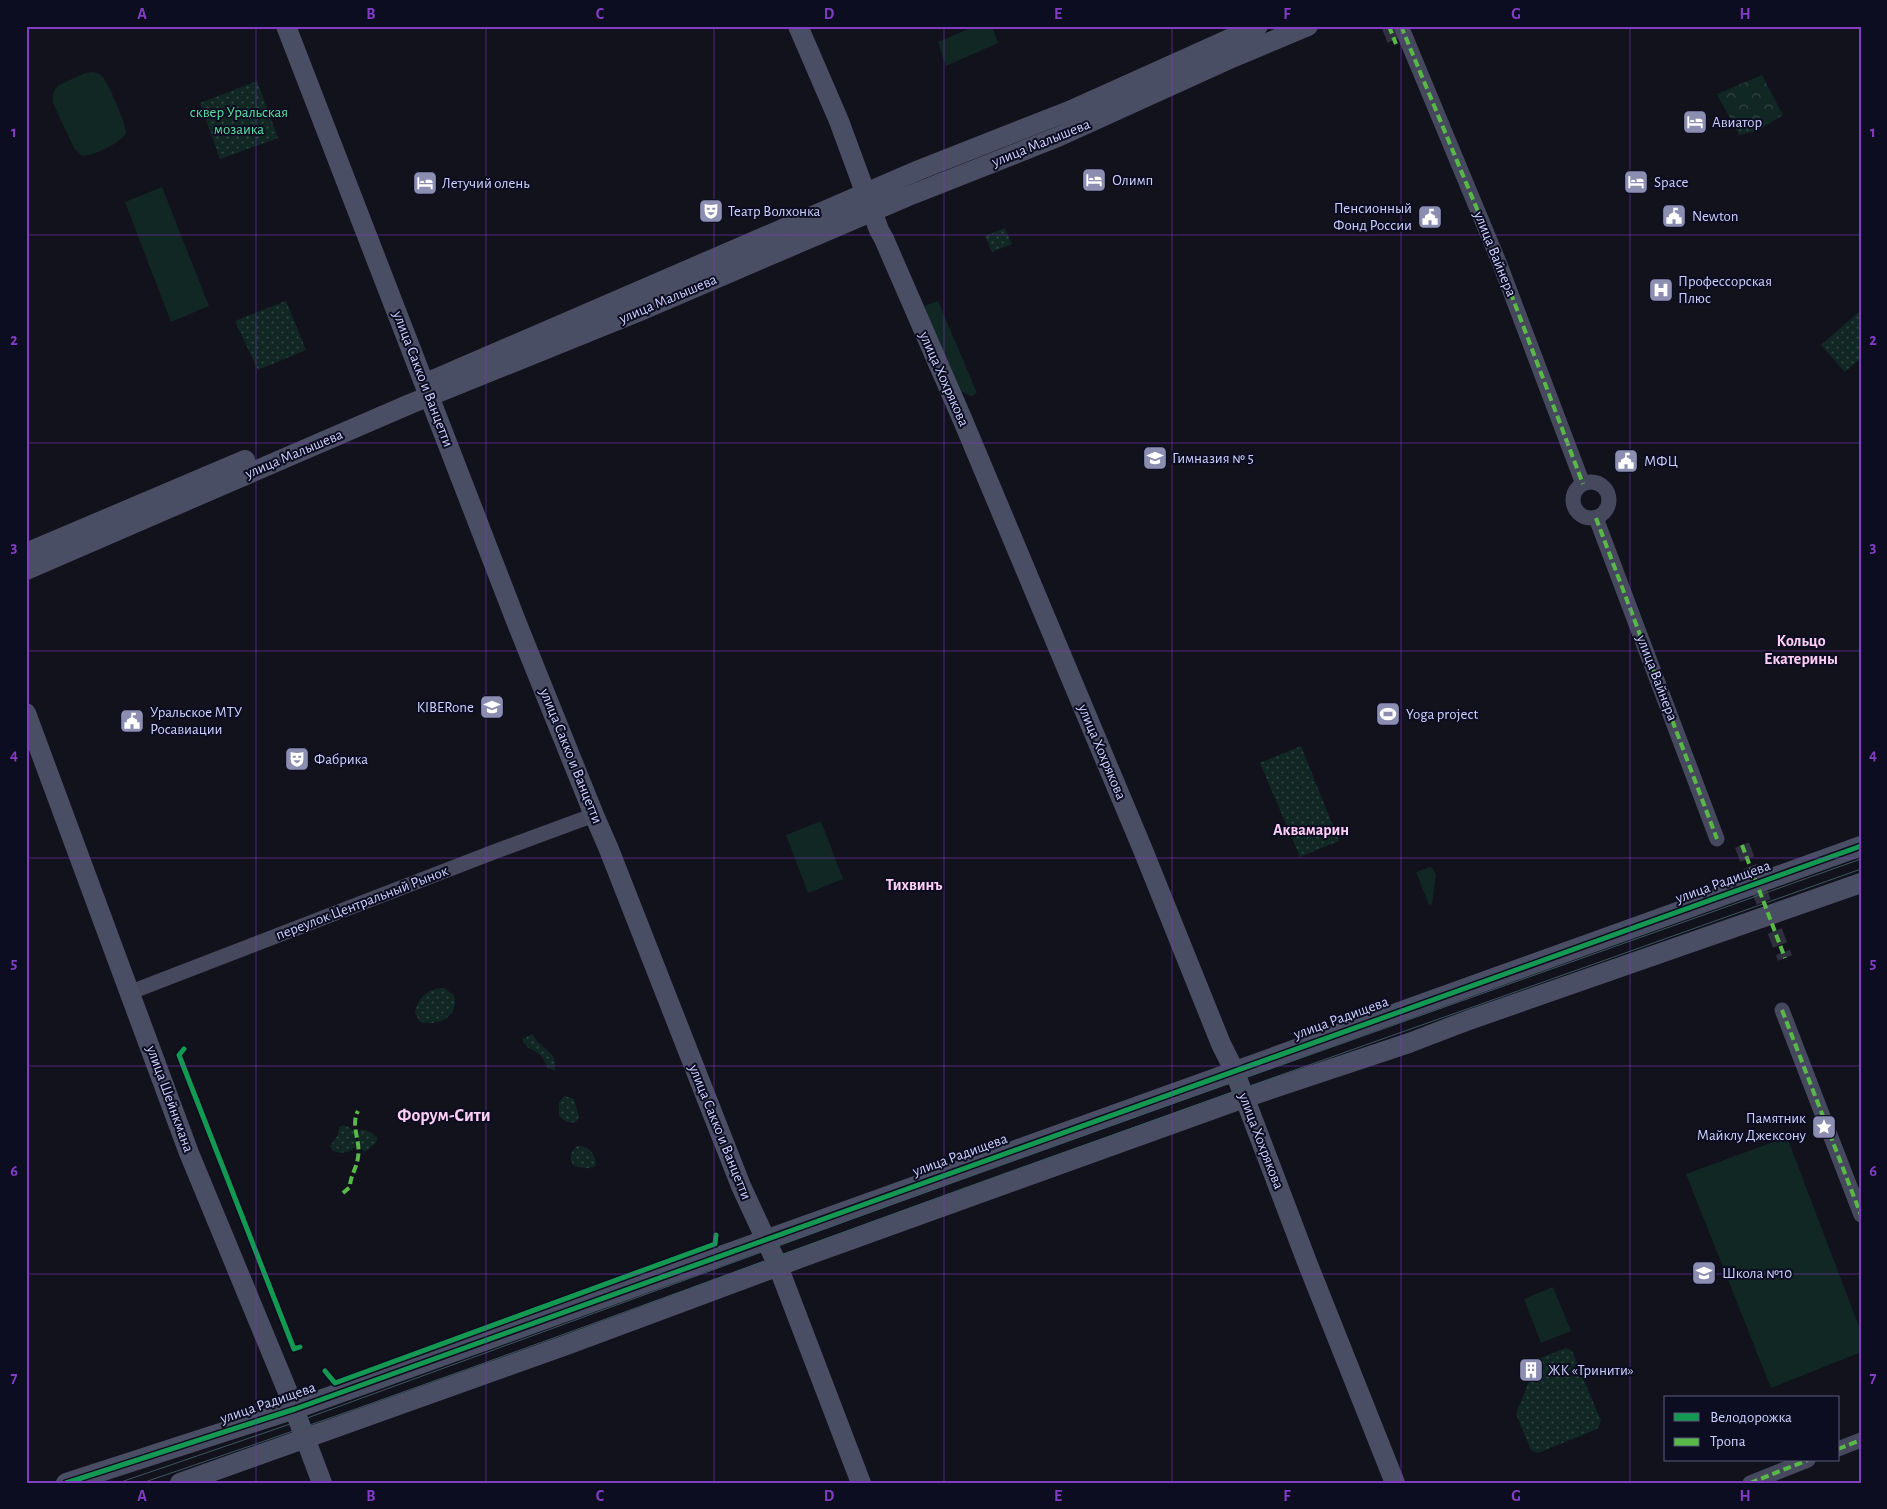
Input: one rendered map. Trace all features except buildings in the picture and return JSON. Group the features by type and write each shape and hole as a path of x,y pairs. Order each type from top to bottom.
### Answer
{"street":[{"name":"улица Сакко и Ванцетти","path":"286,26 516,621 608,847 734,1168 778,1266 861,1483"},
{"name":"улица Хохрякова","path":"798,26 839,121 869,203 969,434 1143,850 1221,1044 1234,1070 1307,1262 1395,1483"},
{"name":"улица Малышева","path":"869,203 919,170 1069,111 1258,26"},
{"name":"улица Малышева","path":"26,553 426,390 869,203 1077,129 1234,57 1308,26"},
{"name":"улица Вайнера","path":"1401,26 1499,262 1583,484"},
{"name":"улица Малышева","path":"26,570 426,390"},
{"path":"1591,482 1599,484 1606,489 1609,497 1608,506 1604,513 1596,518 1585,518 1577,511 1573,502 1575,491 1583,484 1591,482"},
{"name":"улица Вайнера","path":"1596,518 1717,839"},
{"name":"улица Шейнкмана","path":"26,713 131,992 189,1153 294,1409 322,1483"},
{"name":"переулок Центральный Рынок","path":"131,992 594,815"},
{"name":"улица Радищева","path":"66,1483 294,1409 1861,846"},
{"path":"180,1483 570,1344 778,1266 1244,1098 1409,1043 1469,1020 1861,883"},
{"path":"1782,1010 1861,1215"},
{"path":"1840,1448 1861,1440"},
{"path":"1750,1483 1803,1462"}],"green space":[{"path":"975,26 992,26 998,43 946,66 938,42"},
{"path":"91,72 100,74 105,80 120,113 126,133 119,141 106,148 93,154 82,156 74,148 53,103 53,95 59,85"},
{"path":"1762,75 1783,115 1757,131 1739,135 1717,94"},
{"name":"сквер Уральская мозаика","path":"257,81 278,138 220,159 200,103"},
{"path":"162,187 209,306 171,322 125,202"},
{"path":"1005,228 1012,244 992,252 985,236"},
{"path":"286,301 306,350 258,370 235,321"},
{"path":"938,301 977,393 971,396 961,391 924,306"},
{"path":"1861,310 1861,358 1845,372 1821,345"},
{"path":"1301,746 1339,841 1300,857 1260,763"},
{"path":"821,821 843,879 808,893 786,835"},
{"path":"1430,867 1436,874 1432,904 1429,905 1416,872"},
{"path":"439,988 444,988 454,995 454,1009 451,1014 433,1023 419,1021 415,1012 416,1007 425,994"},
{"path":"533,1034 554,1059 555,1071 547,1067 541,1056 528,1048 524,1043 522,1039"},
{"path":"565,1096 574,1099 579,1117 576,1122 566,1121 559,1115 559,1102"},
{"path":"344,1125 354,1133 355,1147 351,1151 333,1151 330,1146 338,1135 339,1127"},
{"path":"360,1130 374,1134 377,1138 376,1143 365,1152 358,1142"},
{"path":"1787,1137 1861,1332 1861,1352 1771,1388 1686,1174"},
{"path":"577,1146 585,1147 591,1152 595,1158 596,1166 584,1168 573,1165 571,1155"},
{"path":"1553,1287 1571,1331 1541,1343 1524,1299"},
{"path":"1566,1348 1572,1351 1601,1421 1597,1429 1538,1453 1531,1450 1516,1414 1538,1359"}],"tunnel":[{"path":"1389,26 1396,44"},
{"path":"1742,845 1785,958"}],"tram line":[{"path":"118,1483 299,1421 1000,1165 1861,859"},
{"path":"142,1483 467,1369 1006,1173 1861,869"}],"marked path":[{"path":"1389,26 1396,44"},
{"path":"1401,26 1499,262 1583,484"},
{"path":"1596,518 1717,839"},
{"path":"1742,845 1785,958"},
{"path":"1782,1010 1861,1215"},
{"path":"343,1193 350,1187 359,1151 355,1128 358,1111"},
{"path":"1840,1448 1861,1440"},
{"path":"1750,1483 1803,1462"}],"cycle path":[{"path":"66,1483 295,1409 1861,846"},
{"path":"184,1049 179,1055 294,1349 300,1347"},
{"path":"325,1371 335,1383 715,1244 716,1235"}],"place":[{"name":"Авиатор","path":"1695,122"},
{"name":"Олимп","path":"1094,180"},
{"name":"Space","path":"1636,182"},
{"name":"Летучий олень","path":"425,183"},
{"name":"Театр Волхонка","path":"711,211"},
{"name":"Newton","path":"1674,216"},
{"name":"Пенсионный Фонд России","path":"1430,217"},
{"name":"Профессорская Плюс","path":"1661,290"},
{"name":"Гимназия № 5","path":"1155,458"},
{"name":"МФЦ","path":"1626,461"},
{"name":"KIBERone","path":"492,707"},
{"name":"Yoga projeсt","path":"1388,714"},
{"name":"Уральское МТУ Росавиации","path":"132,721"},
{"name":"Фабрика","path":"297,759"},
{"name":"Памятник Майклу Джексону","path":"1824,1127"},
{"name":"Школа №10","path":"1704,1273"},
{"name":"ЖК «Тринити»","path":"1531,1370"}],"district":[{"name":"Кольцо Екатерины","path":"1801,650"},
{"name":"Аквамарин","path":"1311,830"},
{"name":"Тихвинъ","path":"914,885"},
{"name":"Форум-Сити","path":"444,1116"}]}
